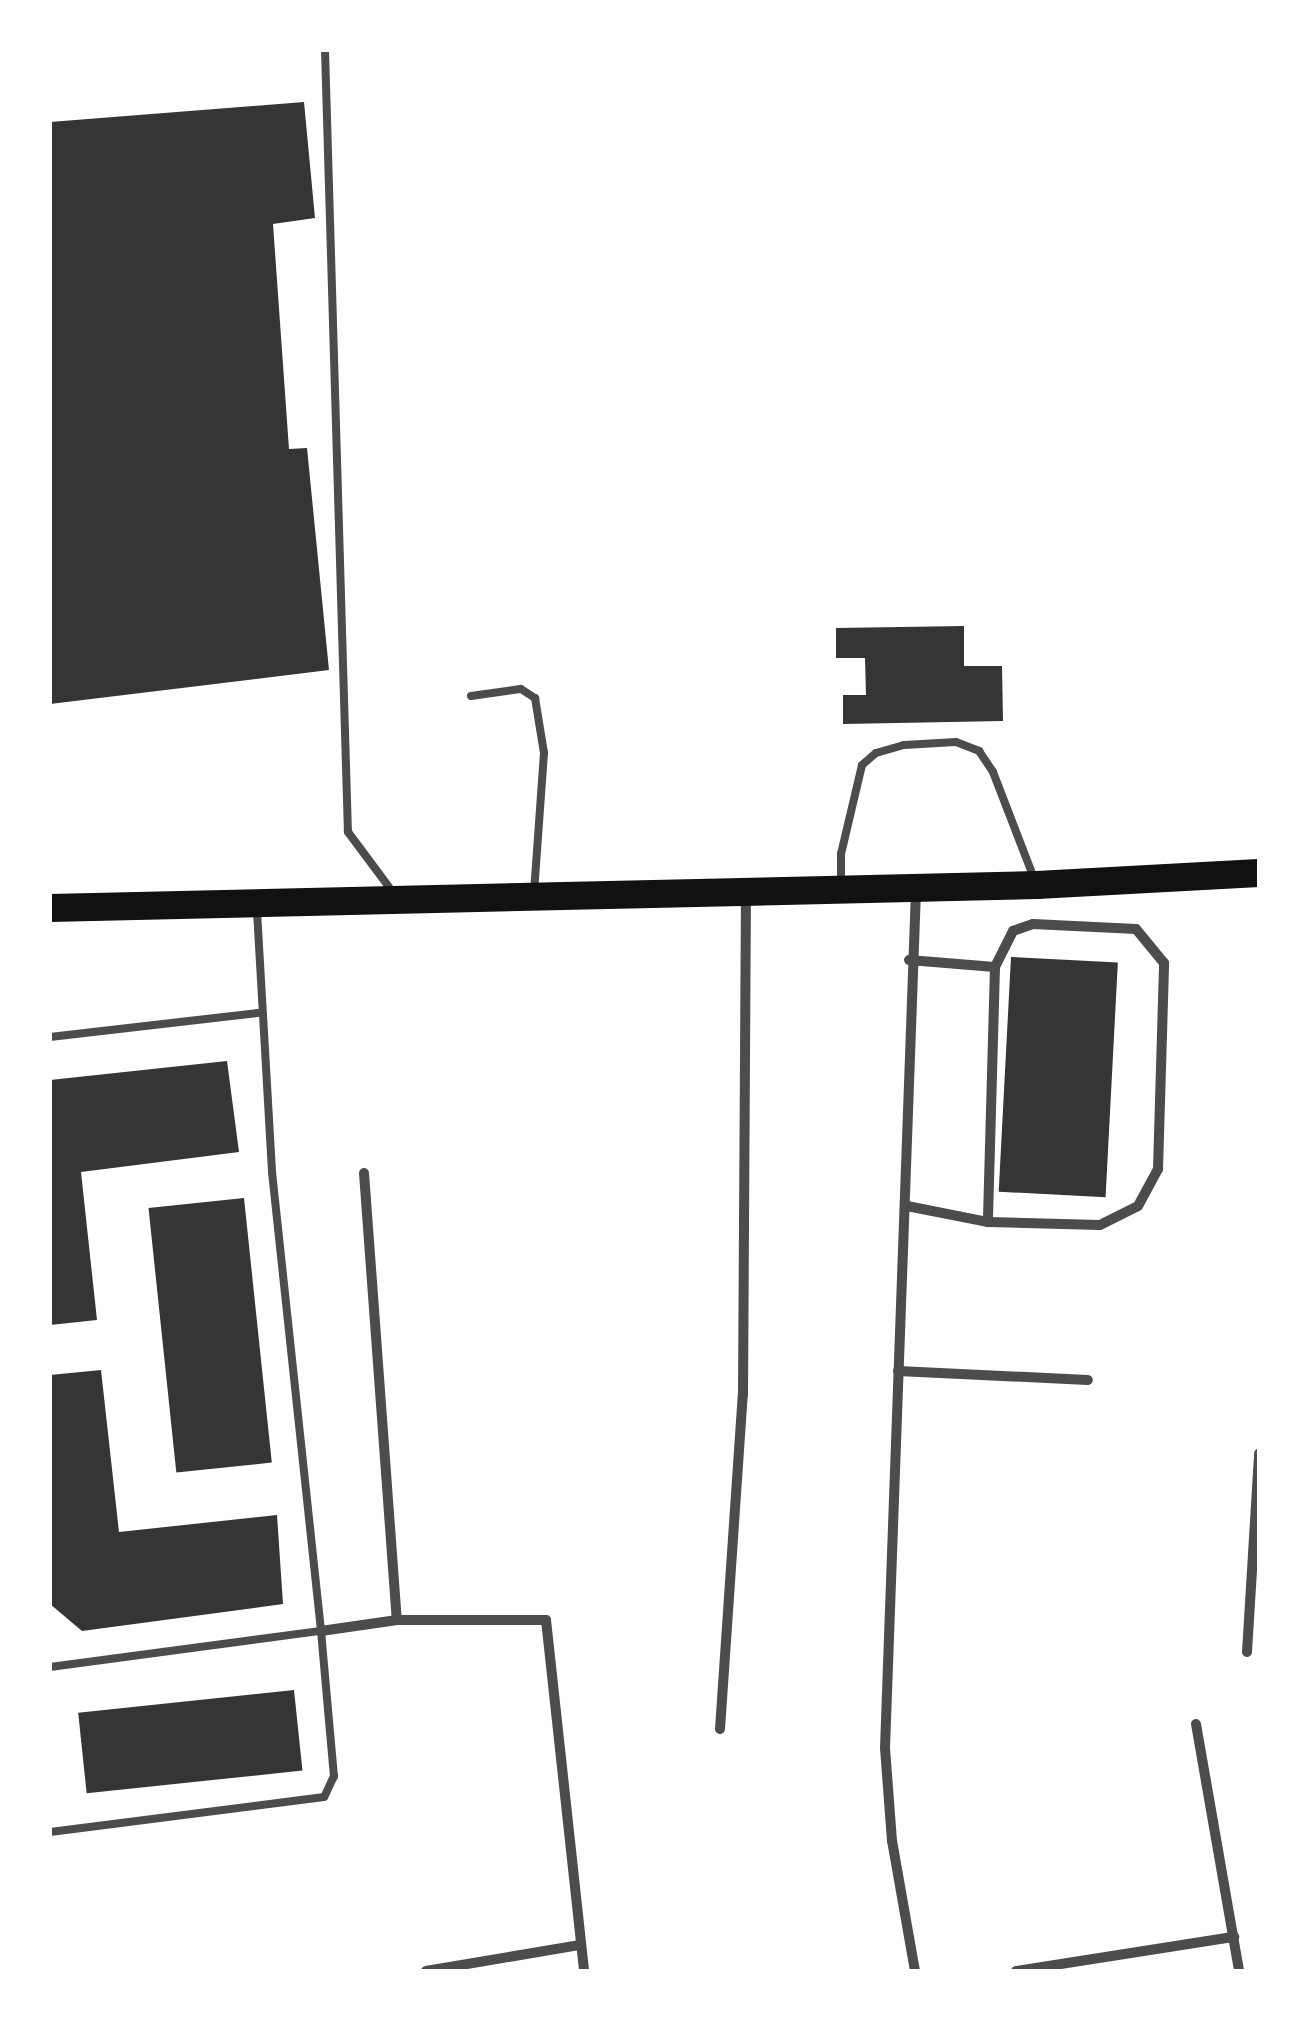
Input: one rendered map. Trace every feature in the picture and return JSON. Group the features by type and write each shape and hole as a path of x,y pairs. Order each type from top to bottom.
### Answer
{"highway":[{"path":"50,908 534,898 841,885 1037,885 1259,873"}],"street":[{"path":"915,1971 892,1841 885,1748 908,1206 909,960 916,885"},
{"path":"720,1729 742,1394 746,888"},
{"path":"908,1206 988,1222 1100,1224 1138,1206 1158,1169 1164,963 1154,944 1136,929 1033,924 1013,931 996,967 988,1222"},
{"path":"909,960 996,967"},
{"path":"364,1173 396,1620"},
{"path":"898,1371 1088,1380"},
{"path":"1246,1652 1259,1454"},
{"path":"322,1632 396,1620 546,1620 584,1971"},
{"path":"1196,1724 1239,1971"},
{"path":"1016,1971 1234,1937"},
{"path":"426,1971 579,1944"}],"lane":[{"path":"325,50 348,832 377,878 402,900"},
{"path":"470,696 521,690 535,698 544,753 534,898"},
{"path":"841,885 841,854 862,766 876,753 904,745 956,742 978,752 994,772 1037,885"},
{"path":"50,1832 324,1798 334,1776 258,1014 257,906"},
{"path":"50,1037 258,1014"},
{"path":"50,1667 322,1632"}],"building":[{"path":"304,102 315,218 273,224 289,449 307,448 329,670 50,704 50,122"},
{"path":"964,626 964,666 1002,666 1003,721 843,724 843,695 866,695 865,658 836,658 836,628"},
{"path":"1011,957 1118,963 1106,1197 999,1192"},
{"path":"227,1061 239,1152 81,1172 97,1320 50,1325 50,1080"},
{"path":"244,1198 272,1463 176,1473 149,1208"},
{"path":"101,1370 119,1532 277,1515 283,1604 82,1631 50,1604 50,1375"},
{"path":"294,1690 302,1771 87,1793 78,1713"}]}
